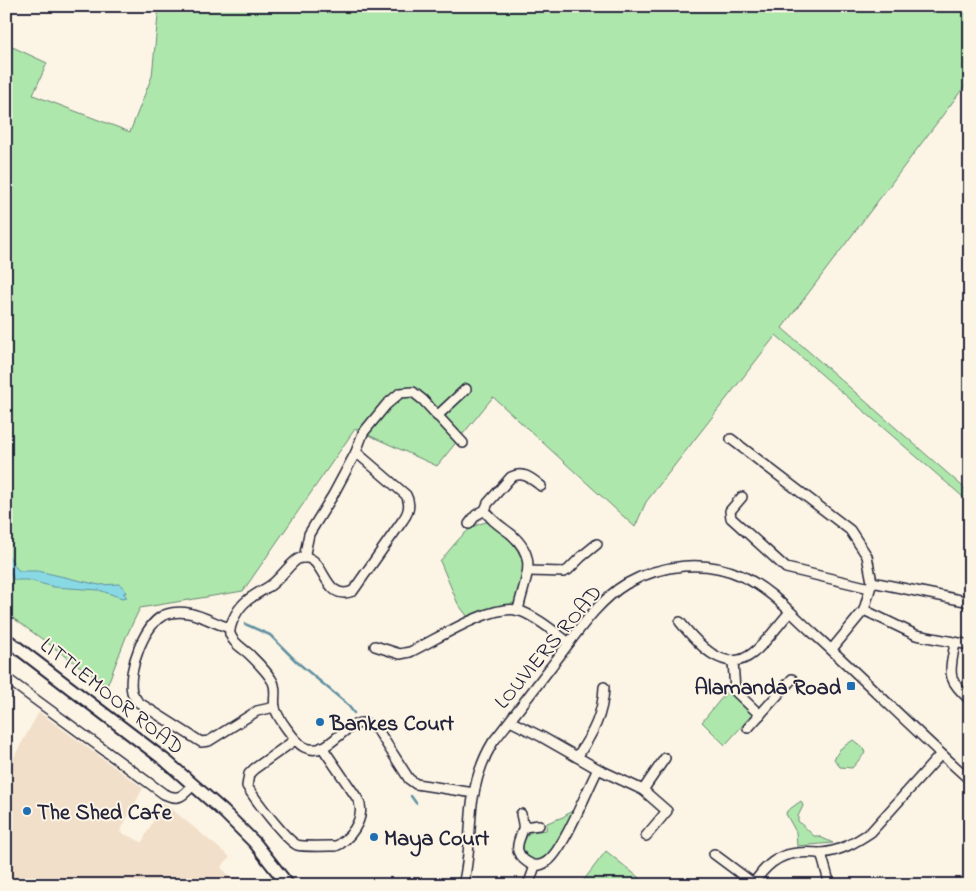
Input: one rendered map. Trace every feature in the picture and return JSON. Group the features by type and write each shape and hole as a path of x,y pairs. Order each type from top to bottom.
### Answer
{"main road":[{"name":"LITTLEMOOR ROAD","path":"6,639 166,761 224,812 255,843 288,885"}],"street":[{"path":"437,416 466,389"},
{"path":"304,558 309,534 356,452 363,433 400,393 413,392 423,400 463,443"},
{"path":"731,439 850,530 867,556 871,585 864,610 832,649"},
{"path":"356,452 384,474 406,495 409,500 408,512 353,591 342,594 333,590 317,564 304,558 296,561 279,580 248,599 240,607 230,628 230,634 233,640 262,667 273,682 275,688 275,707 295,740 302,746 310,749 322,747 358,723 366,722 379,732 409,780 416,784 474,793"},
{"path":"469,524 476,515 485,510 488,503 511,477 516,475 528,476 541,486"},
{"path":"742,497 730,511 731,518 786,568 970,602"},
{"path":"485,510 490,517 514,537 527,558 528,579 518,611"},
{"path":"528,571 564,572 598,544"},
{"name":"LOUVIERS ROAD","path":"463,885 474,793 486,754 493,742 569,643 605,600 626,584 670,567 704,566 724,569 758,584 774,596 832,649 970,780"},
{"path":"375,646 400,654 410,652 481,617 506,610 518,611 530,616 569,643"},
{"path":"864,610 916,635 970,645"},
{"path":"230,628 187,612 166,614 158,618 149,628 139,649 131,682 134,697 138,702 201,742 209,742 257,711 275,707"},
{"path":"680,622 692,637 715,656 733,661 743,659 753,653 790,612"},
{"path":"955,643 950,672 951,679 956,688 970,700"},
{"path":"733,661 735,691 760,715"},
{"name":"LITTLEMOOR ROAD","path":"6,678 164,794 173,798 183,796 193,785"},
{"path":"748,728 792,679"},
{"path":"577,757 597,724 603,704 604,687"},
{"path":"510,721 598,769 643,790 667,811 646,836"},
{"path":"295,740 254,769 249,774 247,786 255,799 285,835 301,846 336,846 340,844 359,821 362,812 357,798 322,747"},
{"path":"714,854 753,884 772,862 785,855 798,852 821,853 849,846 871,832 941,754"},
{"path":"643,790 665,758"},
{"path":"521,814 524,827 517,849 526,862 535,866 543,864 554,854 567,834 598,769"},
{"path":"524,827 539,825"},
{"path":"821,853 830,885"},
{"path":"527,885 535,866"}],"shaded area":[{"path":"39,712 143,788 120,832 142,842 163,802 230,857 221,867 230,877 260,880 264,885 6,885 6,771"}],"green space":[{"path":"159,6 970,6 970,79 782,328 970,493 970,503 776,335 646,502 635,527 493,397 437,466 355,429 243,591 140,608 126,637 107,686 6,613 6,44 47,63 33,95 130,132 152,76"},
{"path":"487,522 505,536 518,550 523,568 522,579 513,605 468,617 458,604 440,561 455,543 473,527"},
{"path":"729,689 752,715 725,745 702,722"},
{"path":"853,740 863,748 865,753 852,768 840,767 834,759 840,749"},
{"path":"801,801 803,806 798,816 798,821 814,836 833,843 797,846 796,832 786,814 787,811"},
{"path":"576,808 555,848 549,855 544,860 538,862 527,858 523,845 530,832 546,830 547,823 563,817"},
{"path":"606,851 648,885 580,885"}],"water":[{"path":"6,551 16,568 20,571 38,571 99,585 119,584 124,588 126,593 123,593 127,597 122,598 99,590 54,587 28,580 14,580 6,564"}],"waterway":[{"path":"245,624 270,635 297,662 347,704 354,713"},
{"path":"411,796 416,803"}],"place":[{"name":"Alamanda Road","path":"851,686"},
{"name":"Bankes Court","path":"320,722"},
{"name":"The Shed Cafe","path":"27,811"},
{"name":"Maya Court","path":"374,837"}]}
